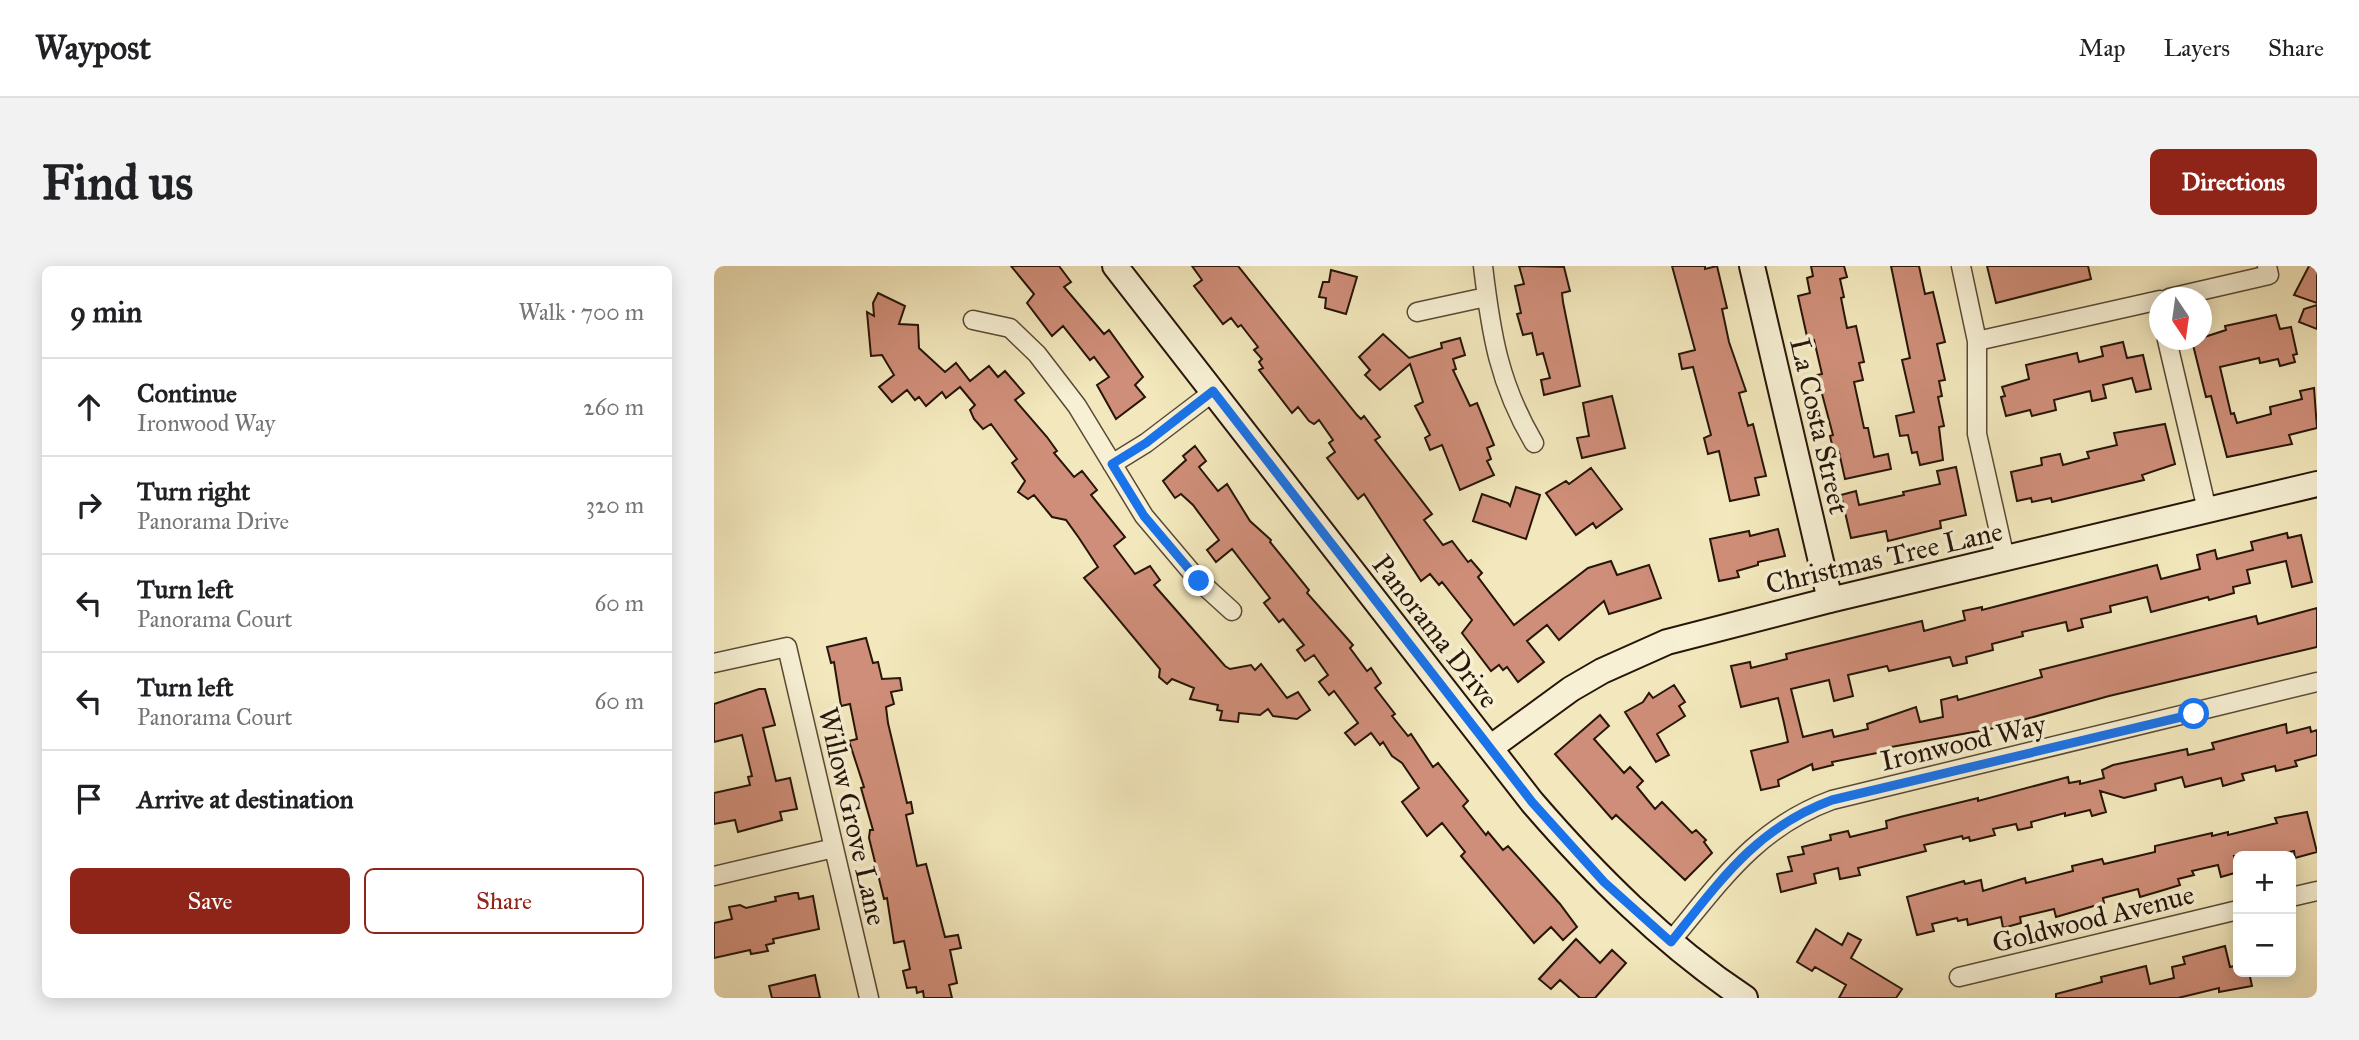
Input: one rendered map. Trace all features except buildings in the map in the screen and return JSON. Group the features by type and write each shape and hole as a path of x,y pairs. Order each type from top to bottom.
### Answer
{"street":[{"name":"Panorama Drive","path":"1115,266 1567,843 1604,882 1671,942 1745,998"},
{"path":"1483,266 1493,346 1503,383 1534,443"},
{"name":"La Costa Street","path":"1752,266 1830,600"},
{"path":"1961,266 1977,341 1977,434 2006,558"},
{"path":"2211,287 2268,270"},
{"path":"1417,312 1486,297"},
{"path":"1977,341 2149,305"},
{"path":"972,320 1010,328 1037,354 1072,398 1112,464 1170,550 1232,611"},
{"path":"2169,350 2207,510"},
{"path":"1112,464 1146,443 1213,391"},
{"name":"Christmas Tree Lane","path":"1490,748 1570,689 1634,656 1702,631 2207,510 2316,488"},
{"name":"Willow Grove Lane","path":"714,663 787,647 869,998"},
{"name":"Ironwood Way","path":"1671,942 1744,854 1766,834 1809,809 1832,800 2317,682"},
{"path":"714,876 834,848"},
{"path":"2296,896 2316,894"},
{"name":"Goldwood Avenue","path":"1959,977 2233,911"}],"route":[{"path":"1199,581 1170,550 1144,516 1112,464 1146,443 1213,391 1532,802 1604,882 1671,942 1744,854 1766,834 1809,809 1832,800 2194,714"}]}
